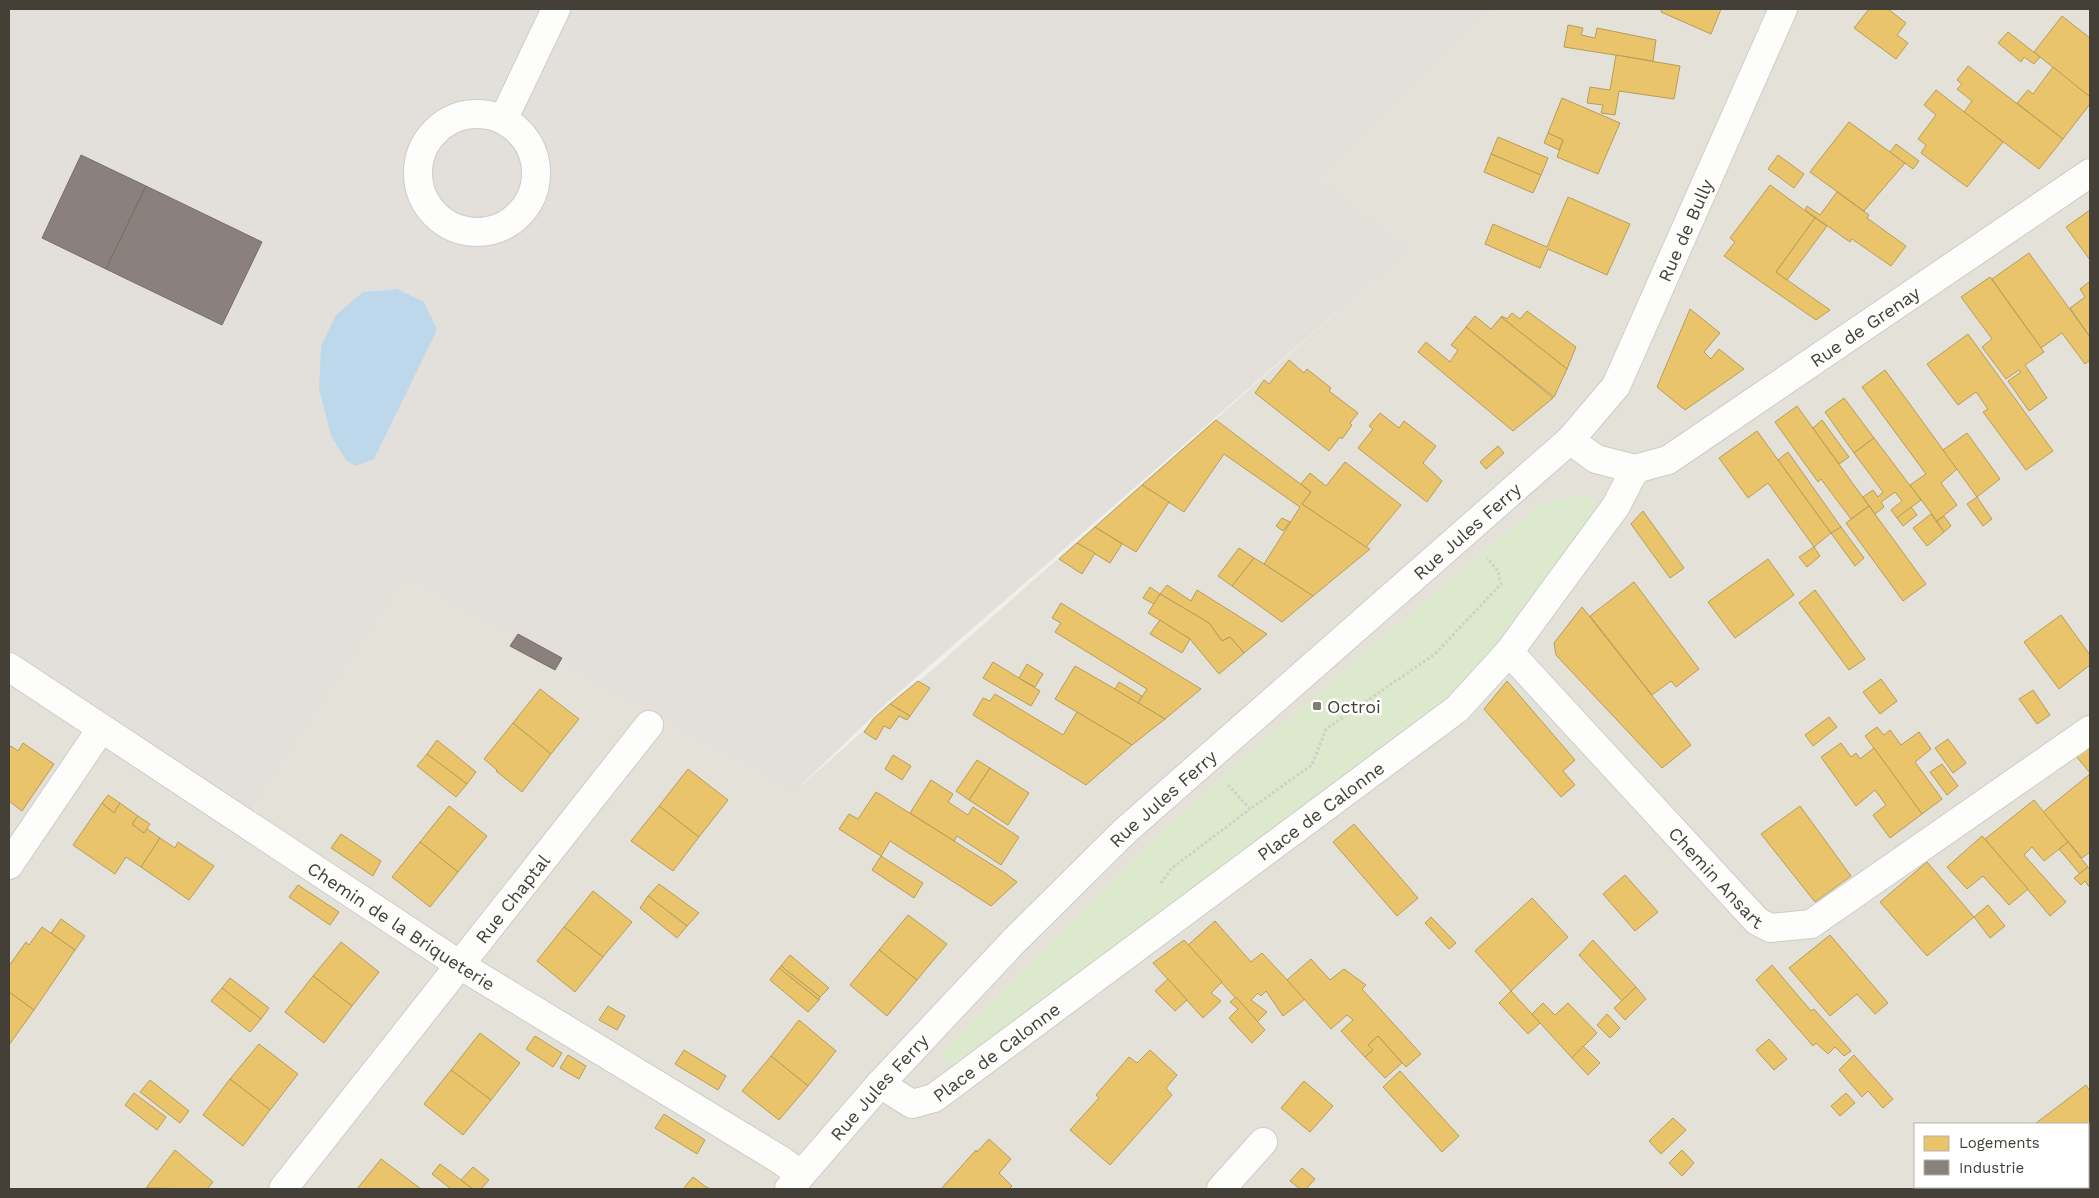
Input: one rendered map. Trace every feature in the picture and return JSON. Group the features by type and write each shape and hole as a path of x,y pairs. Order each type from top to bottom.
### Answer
{"street":[{"path":"504,118 556,9"},
{"name":"Rue de Bully","path":"1570,440 1616,386 1783,9"},
{"path":"478,112 504,118 525,135 536,160 536,187 524,210 504,227 477,233 451,226 430,210 419,186 419,159 426,143 430,135 451,118 478,112"},
{"name":"Rue de Grenay","path":"1635,469 1668,460 2090,173"},
{"path":"1570,440 1596,459 1635,469"},
{"name":"Rue Jules Ferry","path":"795,1182 880,1084 1012,942 1125,831 1570,440"},
{"name":"Place de Calonne","path":"880,1084 912,1104 934,1098 1457,708 1509,652 1616,506 1635,469"},
{"name":"Chemin Ansart","path":"1509,652 1757,921 1770,928 1811,924 2090,730"},
{"name":"Chemin de la Briqueterie","path":"9,667 460,965 779,1159 795,1182"},
{"name":"Rue Chaptal","path":"283,1189 649,725"},
{"path":"9,865 101,729"},
{"path":"1221,1189 1263,1142"}],"path":[{"path":"1205,760 1250,808 1312,765 1326,729 1435,654 1501,584 1498,572 1466,532"}],"shaded area":[{"path":"9,9 1493,9 1319,178 1408,250 889,701 794,792 405,575 251,810 9,652"},
{"path":"1493,9 2090,9 2090,1189 9,1189 9,652 251,809 405,574 794,792 1407,250 1319,178"}],"green space":[{"path":"1586,495 1604,506 1451,700 955,1071 941,1053 1157,835 1351,664 1542,503"}],"water":[{"path":"397,289 424,302 437,330 374,459 356,466 346,460 331,436 319,388 321,346 336,315 363,292"}],"building: Logements":[{"path":"1662,9 1721,9 1711,34 1661,12"},
{"path":"1869,9 1888,9 1906,23 1897,35 1908,43 1896,59 1854,28"},
{"path":"2062,16 2090,38 2090,97 2034,52"},
{"path":"1568,25 1583,28 1581,35 1595,38 1597,28 1656,40 1653,61 1564,47"},
{"path":"2008,32 2040,57 2034,64 2024,57 2021,62 1998,43"},
{"path":"1616,55 1680,66 1674,99 1619,91 1615,115 1601,113 1603,105 1587,103 1590,87 1610,90"},
{"path":"1968,66 2063,139 2039,169 1964,112 1972,101 1957,89 1962,84 1957,80"},
{"path":"2053,67 2090,97 2090,104 2063,139 2017,103 2028,90 2033,94"},
{"path":"1936,90 2003,142 1967,187 1921,153 1926,145 1918,139 1936,115 1924,105"},
{"path":"1562,98 1620,123 1598,174 1557,157 1563,140 1548,133"},
{"path":"1849,122 1905,163 1864,211 1810,172"},
{"path":"1548,133 1563,140 1559,150 1544,143"},
{"path":"1498,137 1548,158 1541,175 1491,154"},
{"path":"1896,144 1919,161 1913,169 1890,152"},
{"path":"1491,154 1541,175 1533,193 1484,172"},
{"path":"1778,155 1804,174 1794,188 1768,169"},
{"path":"1770,185 1815,218 1776,272 1830,310 1816,320 1724,256 1735,242 1730,238"},
{"path":"1837,192 1869,215 1867,218 1906,246 1891,266 1852,239 1850,242 1805,210 1807,206 1820,215"},
{"path":"1568,197 1630,224 1607,275 1548,249 1540,268 1485,244 1493,224 1547,247"},
{"path":"2090,210 2090,260 2066,227"},
{"path":"1815,218 1827,226 1787,280 1776,272"},
{"path":"2029,253 2090,337 2090,360 2085,364 2062,333 2041,348 1992,279"},
{"path":"1990,277 2044,352 2025,365 2047,398 2029,411 2008,381 2021,372 2019,370 2006,379 1982,347 1992,339 1961,297"},
{"path":"2089,282 2090,337 2070,308 2085,297 2080,289"},
{"path":"1690,309 1720,333 1704,352 1711,359 1719,349 1744,369 1685,410 1657,387"},
{"path":"1527,311 1576,347 1567,369 1501,317 1507,319 1512,313 1520,319"},
{"path":"1475,316 1491,329 1501,317 1567,369 1554,397 1466,327"},
{"path":"1466,327 1553,398 1513,431 1418,352 1426,342 1450,362 1458,350 1451,345"},
{"path":"1968,334 2053,451 2026,470 1983,412 1988,409 1976,392 1958,405 1927,364"},
{"path":"1289,360 1304,373 1307,369 1331,388 1329,391 1358,413 1350,423 1352,425 1342,439 1340,437 1329,451 1255,393 1264,380 1269,384"},
{"path":"1885,370 1957,469 1941,483 1957,505 1937,521 1910,485 1926,474 1862,387"},
{"path":"1844,398 1874,438 1854,453 1825,412"},
{"path":"1797,406 1869,506 1851,519 1821,479 1818,482 1775,422"},
{"path":"1380,413 1399,428 1404,421 1436,446 1423,463 1442,481 1427,502 1358,448 1373,429 1369,426"},
{"path":"1216,420 1311,492 1302,504 1370,549 1313,596 1264,564 1300,507 1224,454 1184,512 1142,485"},
{"path":"1822,420 1849,457 1839,464 1813,428"},
{"path":"1757,431 1831,533 1814,547 1768,483 1748,498 1719,458"},
{"path":"1967,433 2000,479 1977,497 1943,450"},
{"path":"1874,438 1921,500 1897,518 1891,510 1902,501 1895,492 1881,502 1884,507 1875,514 1863,497 1873,490 1878,497 1883,492 1854,453"},
{"path":"1498,446 1504,453 1486,469 1480,462"},
{"path":"1788,452 1841,527 1831,533 1778,460"},
{"path":"1345,462 1401,505 1366,547 1302,504 1311,492 1301,484 1310,473 1326,486"},
{"path":"1142,485 1169,502 1136,552 1095,527"},
{"path":"1977,497 1992,519 1983,526 1967,504"},
{"path":"1869,506 1926,584 1903,601 1846,523"},
{"path":"1911,507 1917,515 1903,526 1897,518"},
{"path":"1643,511 1684,568 1670,578 1631,524"},
{"path":"1931,514 1944,532 1927,546 1913,528"},
{"path":"1944,516 1951,526 1944,532 1937,521"},
{"path":"1282,518 1290,522 1283,531 1276,526"},
{"path":"1095,527 1122,544 1110,563 1077,543"},
{"path":"1841,527 1864,558 1855,566 1831,533"},
{"path":"1077,543 1095,553 1082,574 1059,559"},
{"path":"1814,547 1820,556 1807,567 1799,557"},
{"path":"1239,548 1254,558 1232,586 1218,576"},
{"path":"1254,558 1313,596 1282,622 1232,586"},
{"path":"1768,559 1794,595 1735,638 1708,602"},
{"path":"1634,582 1699,669 1676,687 1671,681 1652,695 1590,616"},
{"path":"1167,585 1191,601 1197,590 1267,634 1244,653 1230,637 1222,641 1209,623 1160,594"},
{"path":"1150,587 1160,594 1154,604 1143,598"},
{"path":"1815,590 1865,659 1849,670 1799,603"},
{"path":"1160,594 1209,623 1222,641 1230,637 1244,653 1219,674 1190,639 1148,613"},
{"path":"1061,603 1201,689 1165,719 1138,703 1147,689 1055,632 1061,623 1052,618"},
{"path":"1582,607 1691,745 1662,768 1556,655 1554,643"},
{"path":"2061,615 2090,655 2090,665 2059,689 2024,642"},
{"path":"1160,620 1190,639 1182,653 1150,634"},
{"path":"993,662 1040,691 1031,706 983,678"},
{"path":"1027,664 1043,674 1035,687 1019,678"},
{"path":"1075,666 1165,719 1132,745 1055,699"},
{"path":"1881,679 1897,701 1880,714 1863,692"},
{"path":"918,681 930,688 910,716 890,704"},
{"path":"1507,681 1575,760 1563,771 1575,785 1561,797 1484,709"},
{"path":"1119,682 1142,696 1138,703 1115,689"},
{"path":"540,689 579,719 551,754 513,723"},
{"path":"2033,690 2050,715 2037,724 2019,699"},
{"path":"995,694 1063,735 1077,712 1132,745 1086,785 973,715 983,698 990,701"},
{"path":"890,704 910,716 907,720 899,716 890,729 884,726 876,740 864,732 874,718"},
{"path":"1829,717 1837,727 1813,746 1805,735"},
{"path":"513,723 551,754 522,792 484,759"},
{"path":"1877,727 1884,735 1890,730 1901,745 1919,732 1931,749 1915,762 1942,799 1922,814 1865,736"},
{"path":"1948,739 1966,763 1953,773 1935,748"},
{"path":"437,740 476,772 467,784 427,754"},
{"path":"23,743 54,764 22,811 9,801 9,749 11,746 18,751"},
{"path":"1841,743 1851,757 1856,753 1860,759 1874,748 1922,814 1890,838 1873,815 1886,805 1875,790 1856,806 1821,757"},
{"path":"2090,747 2090,773 2076,756"},
{"path":"427,754 467,784 456,797 417,766"},
{"path":"893,755 911,766 902,780 885,769"},
{"path":"977,760 990,768 969,800 956,791"},
{"path":"1942,764 1958,786 1947,795 1930,772"},
{"path":"990,768 1029,793 1008,825 969,800"},
{"path":"688,769 728,800 699,837 659,806"},
{"path":"2090,774 2090,852 2082,858 2043,812"},
{"path":"931,780 953,794 948,802 968,815 973,807 1019,837 1001,865 957,836 954,841 910,813"},
{"path":"876,792 1017,882 991,906 890,841 881,856 839,829 849,814 858,819"},
{"path":"108,795 120,803 114,813 102,803"},
{"path":"2034,800 2068,842 2044,861 2032,847 2024,855 2066,902 2050,916 1985,839"},
{"path":"102,803 114,813 120,803 138,816 132,824 144,833 146,828 160,838 141,867 126,857 115,874 73,845"},
{"path":"449,806 487,836 458,872 420,842"},
{"path":"659,806 699,837 673,871 631,841"},
{"path":"1800,806 1851,876 1815,902 1761,834"},
{"path":"138,816 150,824 144,833 132,824"},
{"path":"1354,824 1418,898 1397,916 1333,842"},
{"path":"341,834 381,861 373,876 331,848"},
{"path":"1982,836 2028,889 2009,905 1983,876 1967,889 1947,867"},
{"path":"160,838 175,848 178,842 214,866 189,900 141,867"},
{"path":"420,842 458,872 430,907 392,877"},
{"path":"2068,842 2088,867 2080,874 2059,849"},
{"path":"881,856 923,883 914,898 872,870"},
{"path":"1927,862 1974,917 1927,956 1880,902"},
{"path":"2088,867 2090,869 2090,888 2085,881 2081,885 2074,878"},
{"path":"1625,875 1658,912 1635,931 1603,894"},
{"path":"659,884 699,913 687,926 648,896"},
{"path":"298,885 339,912 330,925 289,897"},
{"path":"593,891 632,922 603,957 564,927"},
{"path":"648,896 687,926 677,938 640,908"},
{"path":"1532,898 1568,937 1511,991 1475,951"},
{"path":"1988,905 2005,926 1990,938 1974,917"},
{"path":"908,915 947,944 917,980 879,950"},
{"path":"1431,917 1456,943 1449,949 1425,923"},
{"path":"61,919 85,936 75,950 51,933"},
{"path":"1215,921 1251,962 1262,953 1305,999 1283,1016 1266,991 1261,996 1258,993 1251,1000 1267,1012 1257,1022 1188,945"},
{"path":"42,927 75,950 34,1010 9,992 9,966 26,942 29,945"},
{"path":"564,927 603,957 575,992 537,961"},
{"path":"1830,935 1888,1003 1875,1014 1857,994 1830,1016 1789,968"},
{"path":"1184,940 1222,982 1211,993 1221,1001 1203,1018 1153,963"},
{"path":"1593,940 1636,987 1622,1001 1579,955"},
{"path":"341,942 379,972 352,1006 313,976"},
{"path":"879,950 917,980 887,1016 850,985"},
{"path":"790,955 829,988 820,997 781,966"},
{"path":"1311,959 1330,980 1344,969 1366,985 1362,989 1421,1054 1406,1067 1378,1036 1368,1045 1373,1050 1365,1057 1341,1031 1353,1020 1347,1015 1331,1029 1287,980"},
{"path":"1772,965 1811,1011 1814,1009 1851,1051 1844,1056 1835,1047 1828,1054 1816,1043 1813,1046 1756,980"},
{"path":"781,966 820,997 819,1000 779,968"},
{"path":"779,968 819,1000 808,1012 770,980"},
{"path":"313,976 352,1006 324,1043 285,1012"},
{"path":"230,978 269,1008 261,1019 222,988"},
{"path":"1168,979 1187,1000 1175,1011 1155,991"},
{"path":"1636,987 1646,999 1625,1020 1614,1008"},
{"path":"222,988 261,1019 250,1032 211,1001"},
{"path":"1511,991 1540,1023 1528,1034 1499,1003"},
{"path":"9,992 34,1010 9,1045"},
{"path":"1236,997 1265,1030 1252,1043 1229,1018 1238,1009 1230,1002"},
{"path":"1543,1003 1555,1015 1568,1003 1597,1033 1572,1058 1532,1014"},
{"path":"608,1006 625,1016 617,1030 599,1020"},
{"path":"1607,1014 1620,1028 1610,1038 1597,1025"},
{"path":"799,1020 836,1051 808,1086 771,1056"},
{"path":"480,1033 520,1063 491,1100 451,1070"},
{"path":"535,1036 562,1053 553,1067 526,1049"},
{"path":"1378,1036 1402,1063 1385,1078 1365,1057 1373,1050 1368,1045"},
{"path":"1769,1039 1787,1059 1774,1070 1756,1050"},
{"path":"259,1044 298,1074 270,1110 230,1079"},
{"path":"1583,1046 1600,1063 1588,1075 1572,1058"},
{"path":"684,1050 726,1076 718,1090 675,1064"},
{"path":"1150,1050 1177,1075 1166,1088 1172,1095 1110,1165 1070,1130 1099,1098 1096,1095 1129,1057 1137,1063"},
{"path":"568,1055 586,1066 579,1079 560,1068"},
{"path":"1854,1055 1893,1099 1883,1108 1868,1091 1862,1097 1839,1070"},
{"path":"771,1056 808,1086 779,1120 742,1091"},
{"path":"451,1070 491,1100 463,1135 424,1104"},
{"path":"1400,1071 1459,1136 1442,1152 1383,1087"},
{"path":"230,1079 270,1110 243,1146 203,1115"},
{"path":"150,1080 189,1111 180,1123 140,1092"},
{"path":"1304,1081 1333,1106 1310,1132 1281,1108"},
{"path":"2086,1085 2090,1091 2090,1189 2058,1188 2089,1188 2089,1123 2036,1123"},
{"path":"134,1093 166,1117 157,1130 125,1105"},
{"path":"1846,1093 1855,1103 1840,1116 1831,1106"},
{"path":"664,1114 705,1140 697,1154 655,1128"},
{"path":"1673,1118 1686,1130 1661,1154 1649,1141"},
{"path":"989,1139 1011,1159 999,1173 1012,1186 1009,1189 941,1189 976,1150 977,1152"},
{"path":"175,1150 213,1182 207,1189 146,1188"},
{"path":"1682,1150 1694,1163 1682,1176 1669,1163"},
{"path":"381,1159 421,1189 357,1189"},
{"path":"440,1164 473,1189 451,1189 432,1174"},
{"path":"473,1167 489,1180 481,1189 473,1189 461,1180"},
{"path":"1302,1168 1315,1179 1306,1189 1300,1189 1290,1181"},
{"path":"693,1177 706,1187 711,1189 683,1189"}],"building: Industrie":[{"path":"81,155 146,186 106,269 42,238"},
{"path":"146,186 262,242 222,325 106,269"},
{"path":"518,634 562,658 555,670 510,646"}],"place":[{"name":"Octroi","path":"1317,706"}]}
